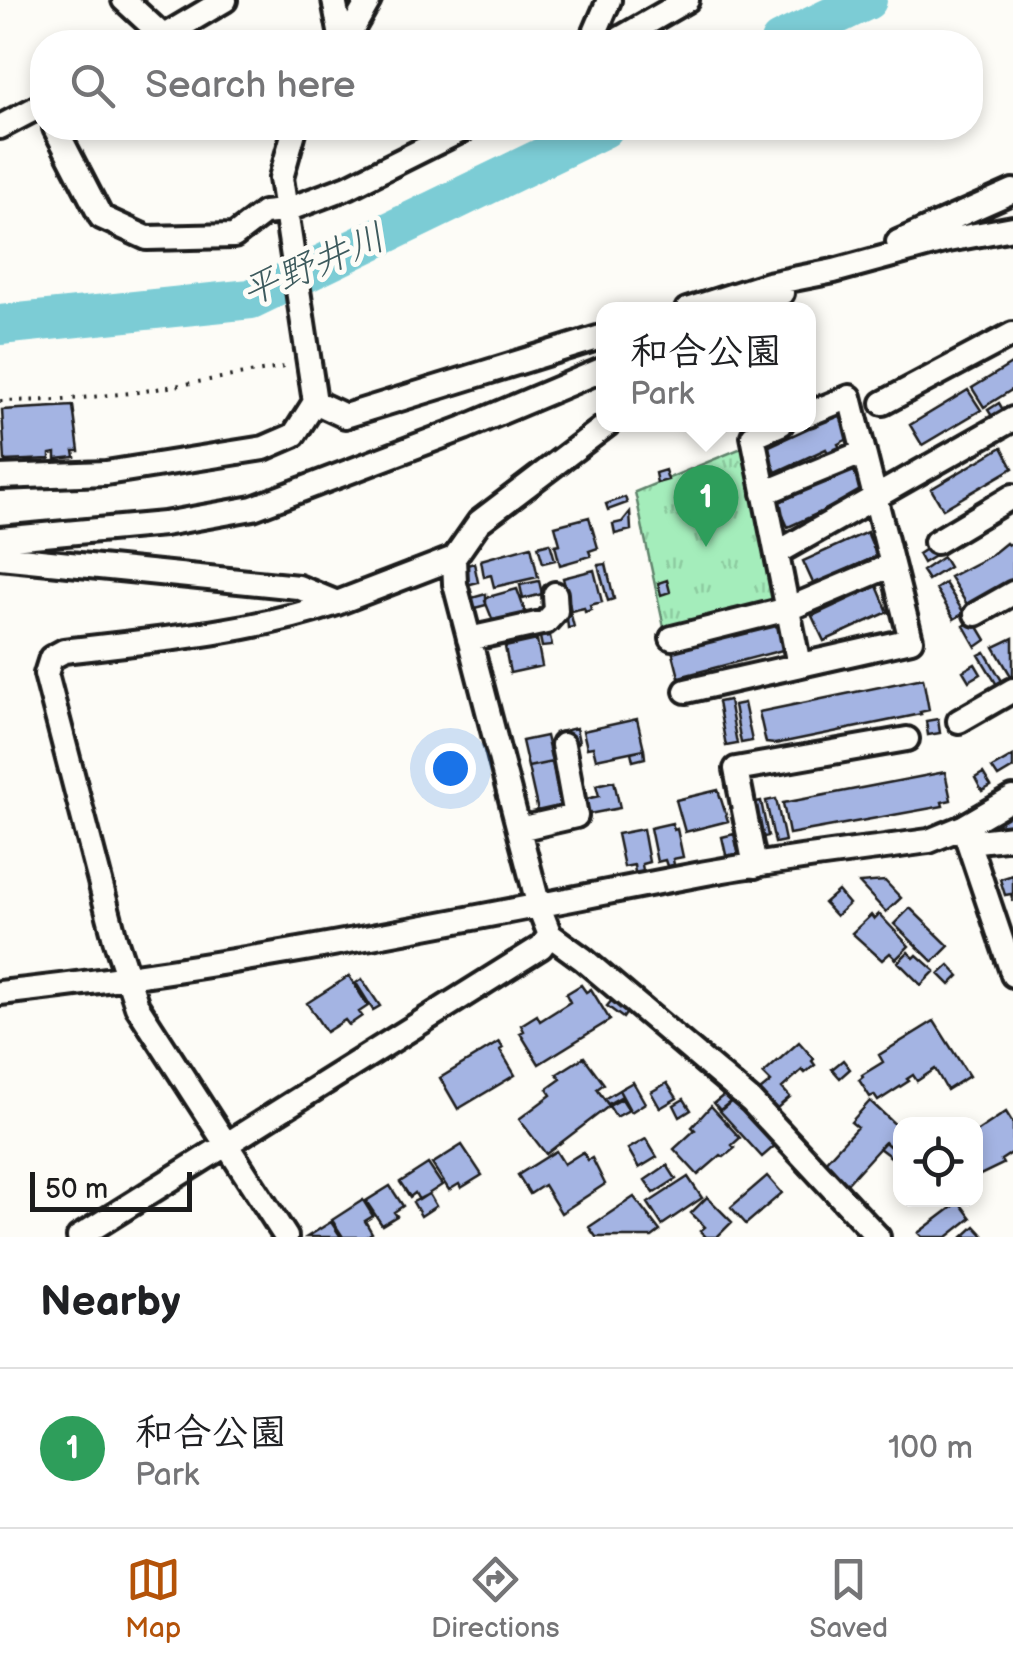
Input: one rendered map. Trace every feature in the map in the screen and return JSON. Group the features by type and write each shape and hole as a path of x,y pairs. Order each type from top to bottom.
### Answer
{"street":[{"path":"124,0 150,30"},
{"path":"176,30 225,0"},
{"path":"334,0 341,30"},
{"path":"351,30 369,0"},
{"path":"596,30 608,0"},
{"path":"635,30 687,0"},
{"path":"0,127 30,111"},
{"path":"61,140 101,217 147,238 234,236 264,212 286,220 442,140"},
{"path":"0,478 106,473 264,448 294,435 315,402 280,178 291,140"},
{"path":"762,302 1013,191"},
{"path":"712,302 768,284 1013,228"},
{"path":"883,403 1013,334"},
{"path":"315,402 345,416 596,338"},
{"path":"0,539 164,524 254,508 464,428 596,372"},
{"path":"686,691 911,640 850,397 816,411"},
{"path":"776,553 1013,419"},
{"path":"286,1237 137,1006 115,939 46,674 51,658 64,651 216,634 306,614 454,558 479,522 597,432"},
{"path":"762,432 753,436 800,666"},
{"path":"764,493 864,452"},
{"path":"936,542 1013,496"},
{"path":"0,557 298,587 336,604"},
{"path":"454,558 455,584 469,640 550,935 750,1101 865,1232"},
{"path":"672,638 788,608 892,565"},
{"path":"976,614 1013,593"},
{"path":"469,640 546,622 556,611 555,594"},
{"path":"959,721 1013,690"},
{"path":"755,866 736,769 907,739"},
{"path":"519,829 576,816 563,745"},
{"path":"966,834 1013,798"},
{"path":"0,993 130,979 755,866 966,834 1013,838"},
{"path":"966,834 1013,975"},
{"path":"79,1237 541,947 550,935"}],"path":[{"path":"0,402 139,392 310,363"}],"green space":[{"path":"744,447 776,603 665,632 635,492"}],"building":[{"path":"1013,363 1013,389 984,407 972,388"},
{"path":"968,390 981,410 922,445 910,425"},
{"path":"999,403 1006,415 995,421 988,410"},
{"path":"73,406 79,451 74,451 75,457 56,459 56,453 50,454 50,459 5,461 2,410"},
{"path":"841,413 852,437 838,444 841,450 829,455 826,449 776,472 765,448 800,432 816,432 816,425"},
{"path":"1002,447 1013,468 943,509 931,489"},
{"path":"854,468 865,492 788,527 777,503"},
{"path":"665,470 668,480 657,483 655,473"},
{"path":"625,497 627,503 608,510 606,504"},
{"path":"630,512 631,530 615,534 613,524 622,522"},
{"path":"589,517 598,548 589,551 591,556 560,565 555,526"},
{"path":"867,532 877,556 814,585 803,561"},
{"path":"1013,542 1013,579 968,606 950,577"},
{"path":"550,543 555,560 543,563 538,546"},
{"path":"935,543 941,552 923,563 918,554"},
{"path":"531,546 538,577 494,587 491,575 484,577 481,560"},
{"path":"943,557 949,567 928,580 922,571"},
{"path":"474,563 478,582 463,586 460,575 467,565"},
{"path":"606,564 614,599 608,601 598,565"},
{"path":"594,570 602,602 590,605 591,610 585,612 584,608 571,611 563,578"},
{"path":"667,580 670,592 661,595 658,583"},
{"path":"539,581 542,594 523,599 520,585"},
{"path":"945,583 964,613 954,619 936,589"},
{"path":"877,586 888,612 824,641 812,616"},
{"path":"517,589 526,614 493,621 485,601 488,597"},
{"path":"486,594 486,605 471,609 468,599"},
{"path":"569,607 574,627 568,628"},
{"path":"974,620 986,640 976,647 964,626"},
{"path":"782,621 790,648 679,677 672,650"},
{"path":"550,636 552,646 542,647 540,637"},
{"path":"1013,638 1013,675 1011,676 994,647"},
{"path":"537,640 542,666 510,673 505,647"},
{"path":"985,652 1005,686 1000,690 979,655"},
{"path":"975,664 981,674 969,681 963,671"},
{"path":"923,678 929,710 921,714 766,743 759,712"},
{"path":"729,700 737,744 726,746 718,702"},
{"path":"744,703 752,741 741,743 734,705"},
{"path":"637,719 644,749 596,759 593,747 587,748 583,731"},
{"path":"938,719 940,733 928,735 926,721"},
{"path":"576,728 579,742 572,744 571,737 557,740 555,733"},
{"path":"546,736 552,762 528,767 522,741"},
{"path":"644,749 645,758 633,761 631,752"},
{"path":"1013,756 1013,768 998,777 992,768"},
{"path":"552,762 563,810 539,816 528,767"},
{"path":"945,772 951,800 942,802 943,806 789,834 783,803"},
{"path":"983,773 991,786 982,791 975,778"},
{"path":"614,781 620,808 589,814 586,799 599,796 596,785"},
{"path":"718,790 728,821 685,832 676,800"},
{"path":"776,799 785,841 775,843 766,801"},
{"path":"761,801 768,836 759,838 752,803"},
{"path":"1013,810 1013,827 993,833 987,824"},
{"path":"672,823 683,857 673,859 674,865 667,866 665,860 657,862 650,828"},
{"path":"643,829 649,862 642,864 643,871 635,873 634,865 624,867 617,834"},
{"path":"734,834 739,856 727,859 722,837"},
{"path":"1013,875 1013,902 1011,894 1005,895 1000,879"},
{"path":"885,881 901,898 886,912 859,883"},
{"path":"838,891 849,904 836,916 824,903"},
{"path":"910,908 949,946 933,962 894,924"},
{"path":"879,914 909,946 896,959 890,953 882,960 852,933 871,915 874,919"},
{"path":"908,952 935,971 921,985 898,962"},
{"path":"949,965 959,976 950,985 939,974"},
{"path":"349,976 368,1006 349,1025 345,1020 326,1032 307,1003"},
{"path":"362,979 380,1006 373,1010 356,983"},
{"path":"581,985 586,992 591,989 610,1020 539,1064 520,1033 524,1031 521,1025 537,1015 540,1021 570,1002 566,994"},
{"path":"613,999 628,1011 623,1018 607,1006"},
{"path":"934,1021 969,1076 947,1090 935,1069 917,1081 913,1075 878,1101 874,1095 870,1097 859,1080 862,1075 883,1062 879,1055"},
{"path":"499,1042 515,1075 458,1109 440,1078"},
{"path":"799,1042 815,1065 805,1073 802,1070 782,1088 790,1097 776,1109 760,1091 771,1082 763,1074"},
{"path":"584,1057 604,1084 597,1089 609,1106 546,1154 519,1119 551,1095 547,1089 561,1079 557,1074"},
{"path":"843,1060 850,1069 840,1078 832,1069"},
{"path":"633,1082 645,1103 631,1112 619,1090"},
{"path":"667,1083 677,1098 660,1108 651,1092"},
{"path":"619,1090 622,1096 608,1104 604,1099"},
{"path":"724,1095 730,1102 720,1110 714,1103"},
{"path":"622,1099 629,1110 616,1117 609,1106"},
{"path":"684,1099 691,1110 680,1117 674,1105"},
{"path":"733,1100 777,1144 762,1157 720,1111"},
{"path":"870,1101 893,1122 893,1141 889,1146 885,1142 846,1185 823,1164 857,1127 851,1122"},
{"path":"711,1106 740,1138 732,1145 735,1148 698,1175 674,1149 695,1130 692,1127"},
{"path":"1006,1112 1013,1123 1013,1152 1001,1160 1003,1164 983,1174 983,1127"},
{"path":"646,1139 657,1157 639,1168 628,1149"},
{"path":"893,1141 891,1157 879,1148 885,1142 889,1146"},
{"path":"462,1145 482,1175 461,1188 459,1184 449,1190 432,1164"},
{"path":"556,1151 564,1164 583,1152 588,1160 592,1158 605,1184 561,1213 544,1185 530,1194 518,1175"},
{"path":"428,1164 442,1185 419,1200 415,1193 410,1197 400,1182"},
{"path":"667,1165 676,1179 654,1193 645,1180"},
{"path":"767,1176 782,1193 746,1224 731,1207"},
{"path":"688,1177 702,1198 662,1225 648,1203"},
{"path":"390,1186 403,1206 394,1212 397,1216 382,1225 366,1201"},
{"path":"429,1194 436,1206 421,1216 413,1202"},
{"path":"634,1197 660,1231 652,1237 596,1237 589,1227"},
{"path":"707,1197 732,1222 717,1237 706,1237 700,1231 705,1227 691,1213"},
{"path":"363,1200 373,1216 365,1221 372,1233 365,1237 343,1237 332,1220"},
{"path":"952,1207 963,1207 971,1218 947,1237 922,1237 918,1233"},
{"path":"331,1222 341,1237 307,1237"},
{"path":"975,1226 985,1237 963,1237"}],"waterway":[{"name":"平野井川","path":"805,30 867,0"},
{"name":"平野井川","path":"0,325 251,299 579,140"}],"place":[{"name":"和合公園","path":"706,547"}]}
